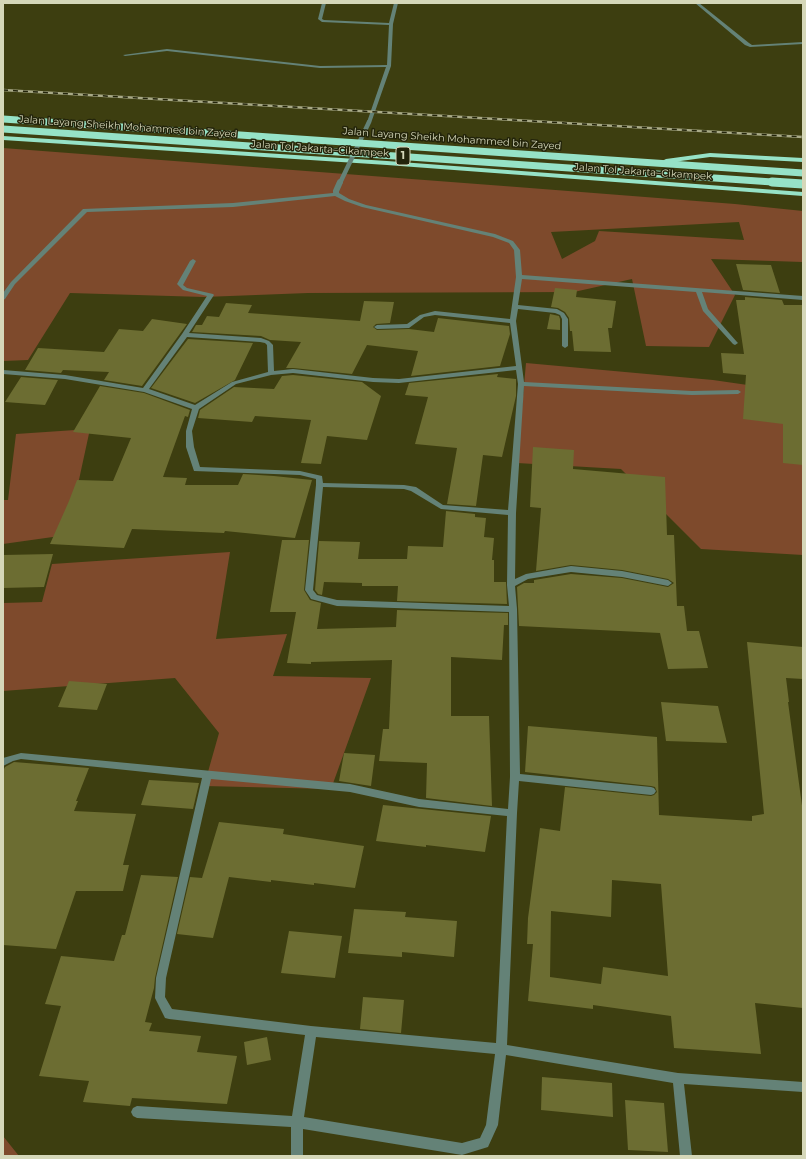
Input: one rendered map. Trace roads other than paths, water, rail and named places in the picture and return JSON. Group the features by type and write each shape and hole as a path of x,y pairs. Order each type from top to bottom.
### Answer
{"highway":[{"name":"Jalan Tol Jakarta–Cikampek","path":"3,118 666,161 803,172"},
{"name":"Jalan Layang Sheikh Mohammed bin Zayed","path":"3,118 803,172"},
{"name":"Jalan Layang Sheikh Mohammed bin Zayed","path":"3,129 803,184"},
{"name":"Jalan Tol Jakarta–Cikampek","path":"3,138 581,177 803,194"},
{"path":"666,161 710,155 803,160"},
{"path":"581,177 803,200"}],"street":[{"path":"324,3 320,19 323,21 391,24"},
{"path":"336,192 369,122 389,66 391,24 396,3"},
{"path":"697,3 746,44 752,46 763,46 803,42"},
{"path":"125,55 167,50 320,67 389,66"},
{"path":"3,298 13,283 85,210 233,205 270,202 336,192 347,200 364,206 475,230 495,236 511,242 517,250 519,277 513,321 522,384 512,513 511,585 514,609 515,777 501,1048 492,1125 484,1142 462,1149 297,1122 137,1112"},
{"path":"145,390 211,296 185,289 181,286 180,284 193,261"},
{"path":"519,277 803,298"},
{"path":"698,290 704,310 735,343"},
{"path":"515,307 557,311 562,314 565,319 565,346"},
{"path":"377,327 409,326 422,316 435,313 513,321"},
{"path":"185,335 261,340 267,342 270,345 271,373"},
{"path":"514,609 336,603 314,597 309,590 320,485 319,478 311,475 198,469 190,447 189,431 196,408 234,382 271,373 294,371 373,380 399,381 519,368"},
{"path":"3,372 65,377 145,390 196,408"},
{"path":"522,384 692,393 738,392"},
{"path":"320,485 404,487 413,489 441,507 512,513"},
{"path":"511,585 526,578 571,569 622,574 668,583"},
{"path":"3,762 11,758 21,756 350,788 419,804 512,813"},
{"path":"207,775 161,978 160,998 169,1014 311,1031 501,1048 678,1078 803,1087"},
{"path":"515,777 651,791"},
{"path":"297,1156 297,1122 311,1031"},
{"path":"678,1078 686,1156"}],"railway":[{"path":"3,90 803,137"}]}
